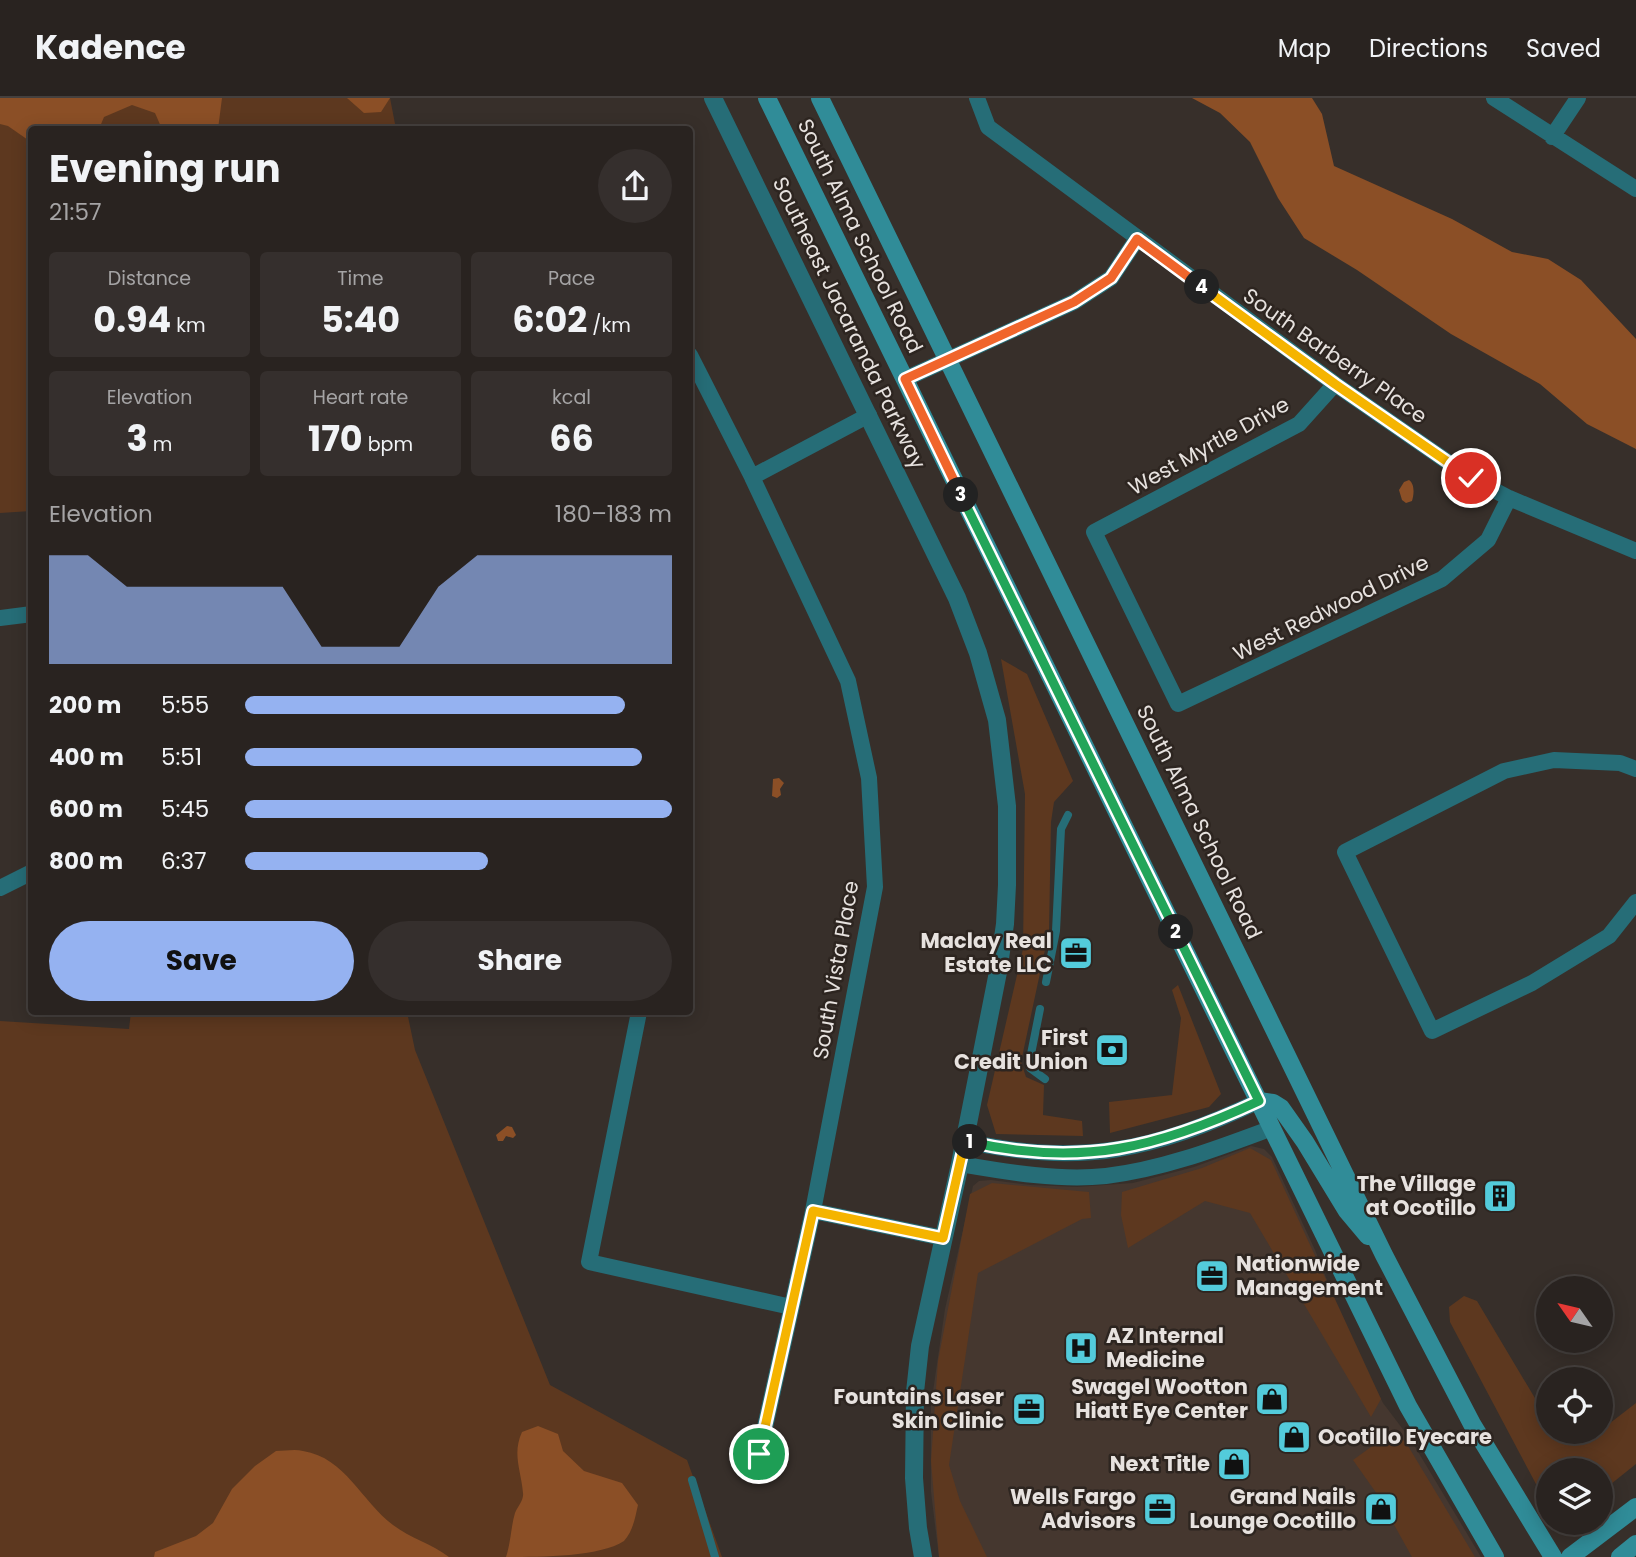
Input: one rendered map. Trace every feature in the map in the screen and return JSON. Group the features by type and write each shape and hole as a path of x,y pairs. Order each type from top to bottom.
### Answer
{"main road":[{"name":"South Alma School Road","path":"767,98 1408,1406 1495,1557"},
{"name":"South Alma School Road","path":"820,98 1384,1255 1472,1424 1553,1557"},
{"path":"1259,1101 1273,1103 1281,1108 1306,1142 1347,1211 1384,1255"},
{"path":"1570,1557 1636,1507"},
{"path":"1620,1557 1636,1544"}],"street":[{"name":"Southeast Jacaranda Parkway","path":"713,98 869,415 967,622 997,720 1003,757 1008,846 1005,924 965,1141 920,1346 915,1392 914,1478 923,1557"},
{"name":"South Barberry Place","path":"977,98 988,127 1335,384 1471,478 1509,498 1636,551"},
{"path":"1494,98 1636,189"},
{"path":"1552,137 1578,98"},
{"path":"905,379 1074,302 1111,278 1137,239"},
{"name":"South Vista Place","path":"693,361 752,477 848,681 869,778 875,887 813,1211 759,1454"},
{"name":"West Myrtle Drive","path":"1178,704 1094,532 1300,424 1335,384"},
{"path":"752,477 869,415"},
{"name":"West Redwood Drive","path":"1178,704 1443,579 1488,540 1509,498"},
{"path":"0,618 28,614"},
{"path":"1636,769 1620,763 1554,760 1504,771 1345,852 1433,1031 1532,983 1609,936 1636,902"},
{"path":"0,888 28,874"},
{"path":"638,1015 589,1262 791,1307"},
{"path":"965,1141 1030,1153 1102,1153 1183,1133 1259,1101"},
{"path":"960,1164 1018,1174 1103,1176 1175,1163 1272,1128"},
{"path":"813,1211 943,1238"}],"lane":[{"path":"1046,982 1056,931 1061,829 1068,815"},
{"path":"1040,1009 1030,1068 1045,1079"},
{"path":"692,1480 715,1557"}],"shaded area":[{"path":"0,98 390,98 395,126 28,126 28,511 0,513"},
{"path":"0,98 222,98 218,126 161,126 155,113 132,105 104,117 100,126 28,126 28,140 8,126 0,124"},
{"path":"347,98 390,98 381,112 364,113"},
{"path":"1192,98 1312,98 1322,114 1334,166 1452,219 1512,252 1548,259 1581,280 1636,339 1636,449 1587,424 1540,384 1451,334 1357,270 1304,238 1278,198 1250,142 1220,113"},
{"path":"1409,480 1413,487 1413,496 1412,501 1406,503 1399,490 1404,482"},
{"path":"1001,659 1027,674 1073,781 1054,802 1051,822 1049,931 1021,1062 1026,1077 1044,1085 1043,1115 1082,1121 1083,1136 996,1134 987,1105 1023,949 1025,794"},
{"path":"779,778 784,783 780,789 781,795 777,798 772,796 773,779"},
{"path":"1178,985 1221,1094 1209,1107 1110,1133 1109,1102 1172,1095 1181,1018 1172,990"},
{"path":"131,1015 408,1015 415,1050 550,1385 687,1460 722,1557 0,1557 0,1021 129,1029"},
{"path":"507,1126 512,1127 516,1135 513,1138 506,1136 503,1141 498,1141 496,1135"},
{"path":"1251,1146 1264,1149 1272,1157 1315,1250 1349,1335 1383,1403 1411,1440 1481,1557 939,1557 931,1492 931,1405 945,1309 973,1186 979,1181 991,1180 1077,1187 1133,1183 1194,1167"},
{"path":"1250,1148 1271,1160 1381,1399 1371,1417 1250,1213 1205,1201 1128,1248 1121,1215 1122,1192 1202,1168"},
{"path":"992,1183 1089,1192 1091,1218 1082,1219 978,1273 949,1465 960,1501 987,1557 939,1557 931,1461 938,1361 970,1194"},
{"path":"1464,1296 1477,1301 1536,1400 1536,1444 1613,1444 1613,1421 1636,1403 1636,1464 1613,1482 1613,1458 1536,1458 1536,1484 1450,1322 1449,1307"},
{"path":"538,1426 558,1434 563,1451 584,1471 622,1483 638,1505 632,1529 624,1541 585,1553 506,1557 515,1513 523,1496 517,1455 519,1440 522,1432"},
{"path":"1389,1434 1405,1441 1475,1557 1412,1557 1377,1494 1353,1460"},
{"path":"276,1451 303,1451 331,1462 393,1525 449,1557 154,1557 155,1552 196,1536 213,1523 232,1489 255,1466"}],"place":[{"name":"Maclay Real Estate LLC","path":"1076,953"},
{"name":"First Credit Union","path":"1112,1050"},
{"name":"The Village at Ocotillo","path":"1500,1196"},
{"name":"Nationwide Management","path":"1212,1276"},
{"name":"AZ Internal Medicine","path":"1081,1348"},
{"name":"Swagel Wootton Hiatt Eye Center","path":"1272,1399"},
{"name":"Fountains Laser Skin Clinic","path":"1029,1409"},
{"name":"Ocotillo Eyecare","path":"1294,1437"},
{"name":"Next Title","path":"1234,1464"},
{"name":"Wells Fargo Advisors","path":"1160,1509"},
{"name":"Grand Nails Lounge Ocotillo","path":"1381,1509"}],"route":[{"path":"759,1454 813,1211 943,1238 965,1141 1030,1153 1102,1153 1183,1133 1259,1101 905,379 1074,302 1111,278 1137,239 1335,384 1471,478"}]}
